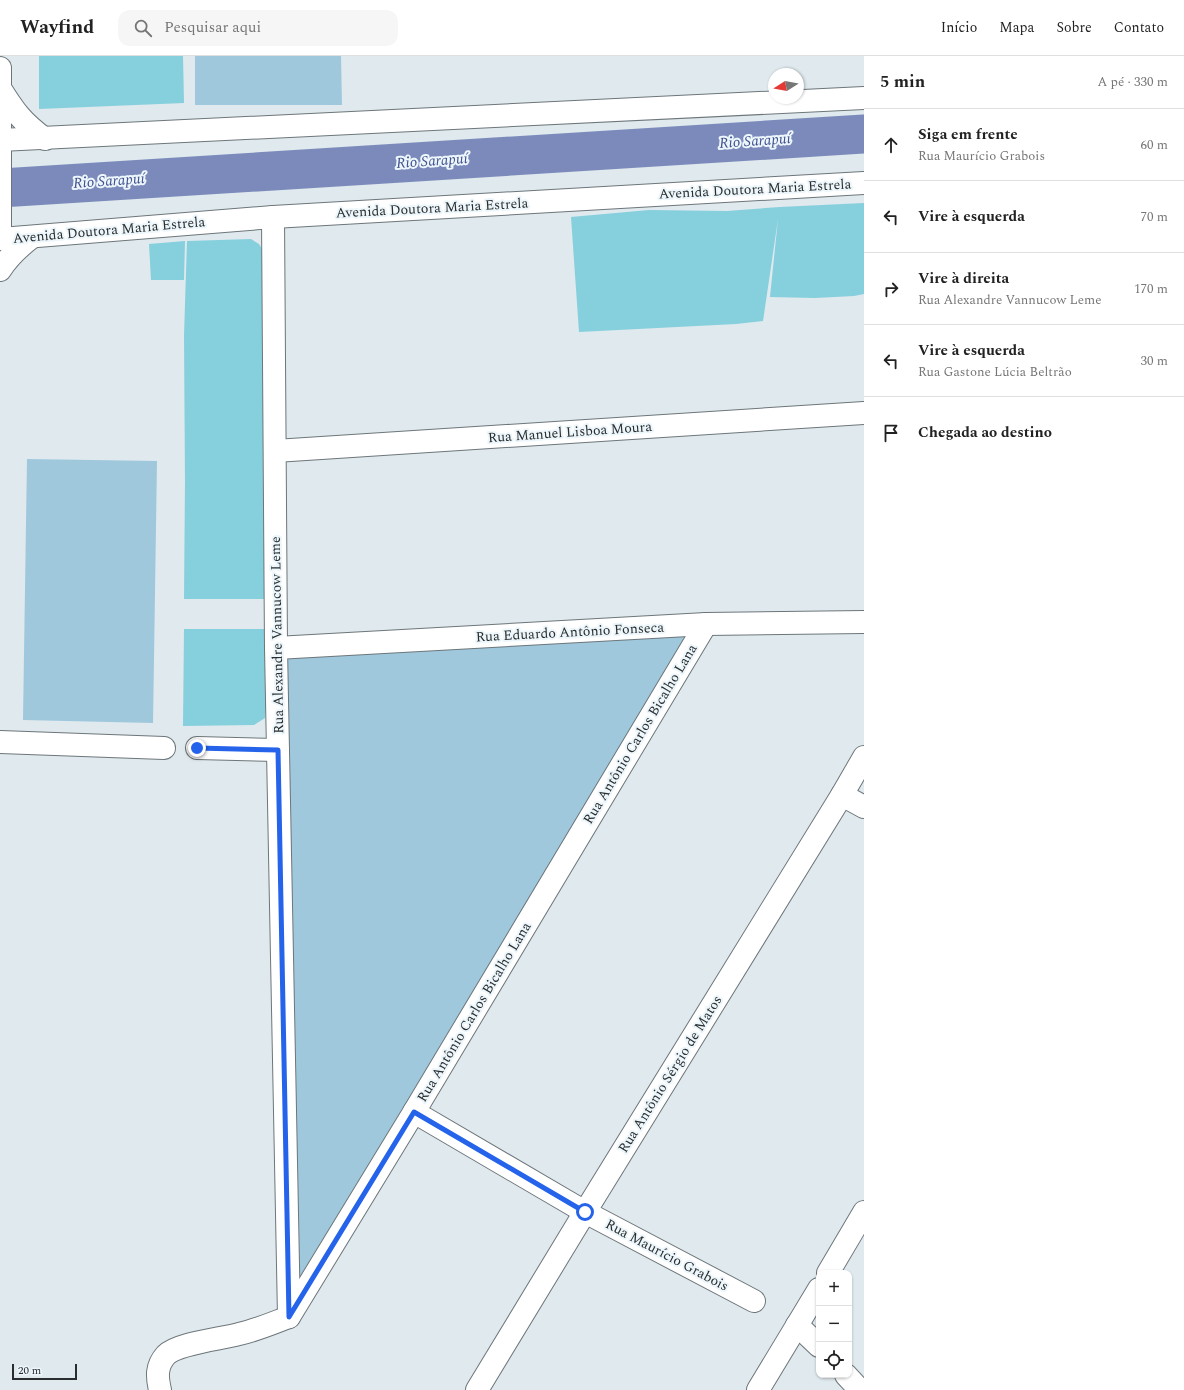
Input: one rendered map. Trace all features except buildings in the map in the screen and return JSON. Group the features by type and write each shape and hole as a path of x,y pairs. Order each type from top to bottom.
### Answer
{"street":[{"path":"0,68 0,229"},
{"path":"0,88 19,117 29,127 45,138"},
{"path":"0,140 864,98"},
{"name":"Avenida Doutora Maria Estrela","path":"0,239 273,217 864,183"},
{"name":"Rua Alexandre Vannucow Leme","path":"273,217 276,648 289,1317"},
{"path":"0,270 12,253 32,237"},
{"name":"Rua Manuel Lisboa Moura","path":"275,452 864,413"},
{"name":"Rua Eduardo Antônio Fonseca","path":"276,648 706,624 864,622"},
{"name":"Rua Antônio Carlos Bicalho Lana","path":"289,1317 414,1112 706,624"},
{"path":"0,742 164,748"},
{"path":"197,748 278,750"},
{"name":"Rua Antônio Sérgio de Matos","path":"477,1390 864,758"},
{"path":"842,795 864,807"},
{"name":"Rua Maurício Grabois","path":"414,1112 585,1212 754,1302"},
{"path":"830,1270 864,1212"},
{"path":"758,1390 816,1294"},
{"path":"160,1390 157,1378 159,1364 166,1354 178,1347 240,1334 264,1327 289,1317"},
{"path":"797,1325 816,1343"},
{"path":"849,1378 860,1390"}],"shaded area":[{"path":"195,56 341,56 342,105 195,105"},
{"path":"27,459 157,461 153,723 23,720"},
{"path":"706,624 289,1317 276,648"}],"waterway":[{"name":"Rio Sarapuí","path":"0,188 864,134"}],"route":[{"path":"197,748 278,750 289,1317 414,1112 585,1212"}]}
